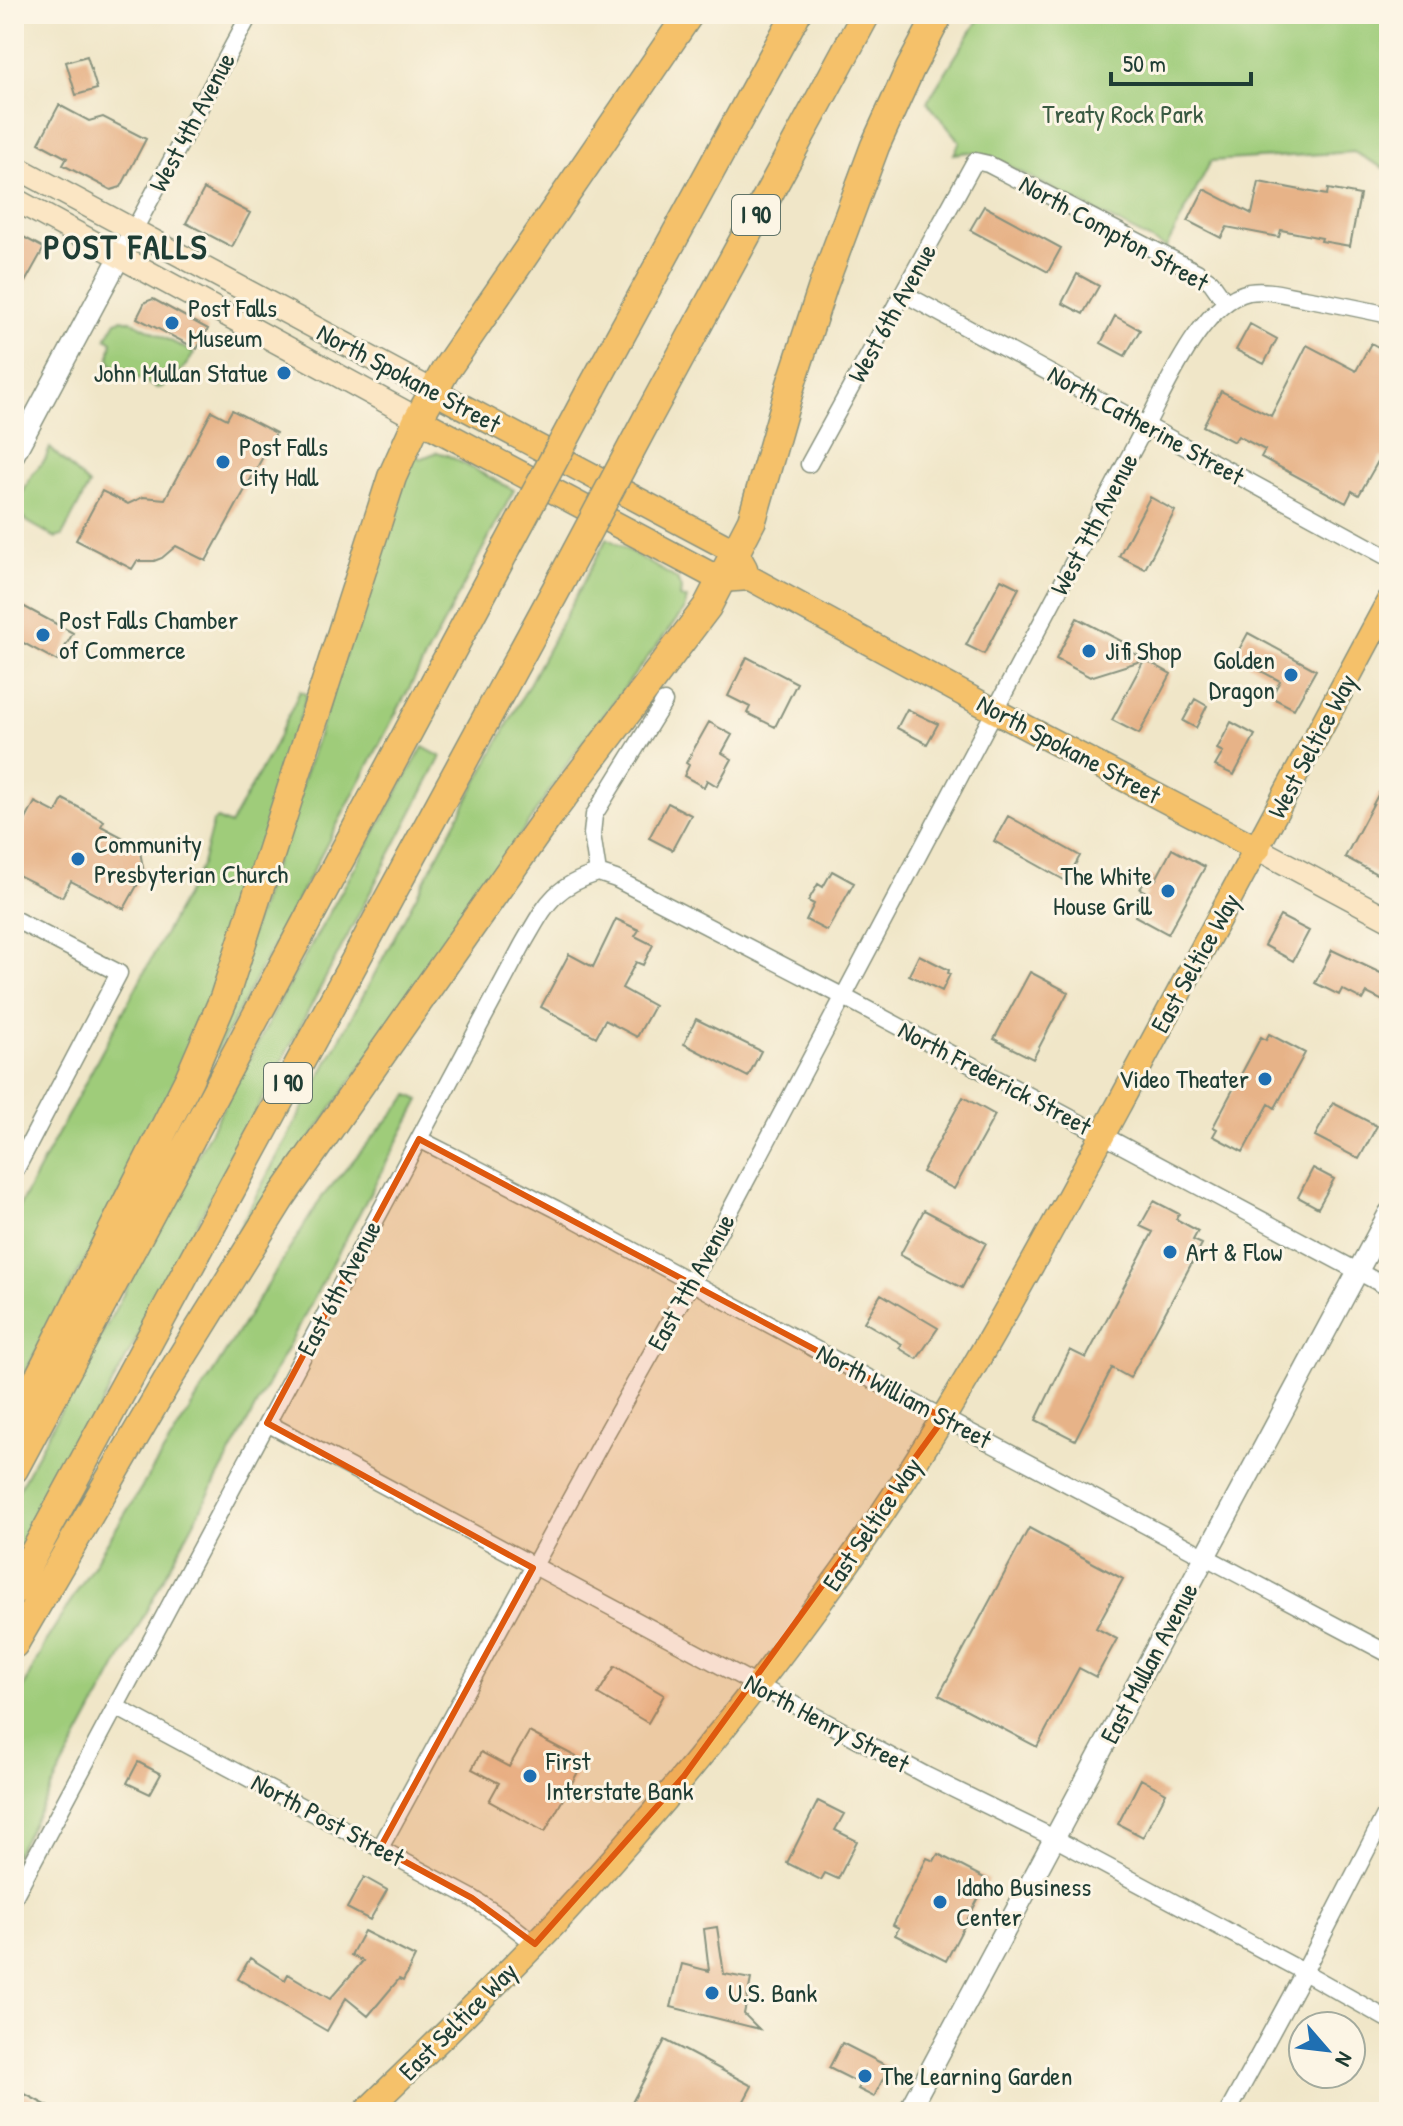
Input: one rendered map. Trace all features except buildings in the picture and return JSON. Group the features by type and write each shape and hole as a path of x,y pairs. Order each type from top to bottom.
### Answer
{"highway":[{"path":"14,1427 189,1079 224,998 392,477 418,419 433,391 689,14"},
{"name":"I 90","path":"14,1469 592,388 796,14"},
{"name":"I 90","path":"14,1590 866,14"},
{"path":"14,1644 170,1376 280,1199 547,818 707,607 752,520 791,384 851,208 898,95 939,14"}],"main road":[{"name":"North Spokane Street","path":"14,166 736,552"},
{"name":"North Spokane Street","path":"14,199 721,580"},
{"path":"721,580 750,578 736,552"},
{"name":"North Spokane Street","path":"750,578 1389,919"},
{"name":"West Seltice Way","path":"1258,849 1389,601"},
{"name":"East Seltice Way","path":"365,2112 535,1944 653,1813 757,1686 847,1564 944,1418 1103,1135 1258,849"}],"street":[{"name":"West 4th Avenue","path":"134,230 250,14"},
{"name":"West 6th Avenue","path":"809,464 975,161"},
{"name":"North Compton Street","path":"975,161 988,164 1197,272 1211,282 1226,303 1244,293 1264,291 1389,315"},
{"path":"14,455 134,230"},
{"name":"North Catherine Street","path":"903,293 1389,558"},
{"name":"West 7th Avenue","path":"995,711 1199,331 1210,316 1226,303"},
{"path":"598,873 592,834 594,815 664,702"},
{"name":"East 7th Avenue","path":"380,1848 691,1283 995,711"},
{"name":"North Frederick Street","path":"598,873 616,879 844,997 1389,1288"},
{"name":"East 6th Avenue","path":"14,1897 523,944 547,904 564,887 598,873"},
{"path":"14,919 119,973 14,1173"},
{"name":"North William Street","path":"419,1139 556,1209 1389,1654"},
{"name":"East Mullan Avenue","path":"908,2112 1389,1213"},
{"name":"North Henry Street","path":"267,1423 533,1568 927,1776 1054,1838 1389,2020"},
{"name":"North Post Street","path":"116,1707 472,1898 535,1944"},
{"path":"1228,2112 1389,1807"}],"highlighted area":[{"path":"419,1139 944,1418 684,1776 535,1944 472,1898 380,1848 533,1568 267,1423"}],"green space":[{"name":"Treaty Rock Park","path":"982,14 1389,14 1389,171 1354,152 1211,161 1166,248 992,157 968,152 954,154 960,142 927,102"},
{"path":"116,321 134,322 194,353 176,376 157,388 112,365 109,358 112,342 106,338"},
{"path":"50,448 89,485 62,536 56,538 21,516 17,504"},
{"path":"414,452 420,459 437,452 447,455 514,490 200,1084"},
{"path":"607,538 677,579 680,597 687,599 684,610 576,751 467,915 232,1248 237,1232"},
{"path":"300,691 307,695 206,1018 168,1103 14,1394 14,1216 202,864 213,822 217,819 230,825 272,750"},
{"path":"423,747 441,757 14,1569 14,1498 292,979"},
{"path":"409,1095 420,1100 14,1858 14,1708 46,1641 322,1197"}],"place":[{"name":"Post Falls Museum","path":"172,323"},
{"name":"John Mullan Statue","path":"284,373"},
{"name":"Post Falls City Hall","path":"223,462"},
{"name":"Post Falls Chamber of Commerce","path":"43,635"},
{"name":"Jifi Shop","path":"1089,651"},
{"name":"Golden Dragon","path":"1291,675"},
{"name":"Community Presbyterian Church","path":"78,859"},
{"name":"The White House Grill","path":"1168,891"},
{"name":"Video Theater","path":"1265,1079"},
{"name":"Art & Flow","path":"1170,1252"},
{"name":"First Interstate Bank","path":"530,1776"},
{"name":"Idaho Business Center","path":"940,1902"},
{"name":"U.S. Bank","path":"712,1993"},
{"name":"The Learning Garden","path":"865,2076"}],"district":[{"name":"POST FALLS","path":"126,247"}]}
